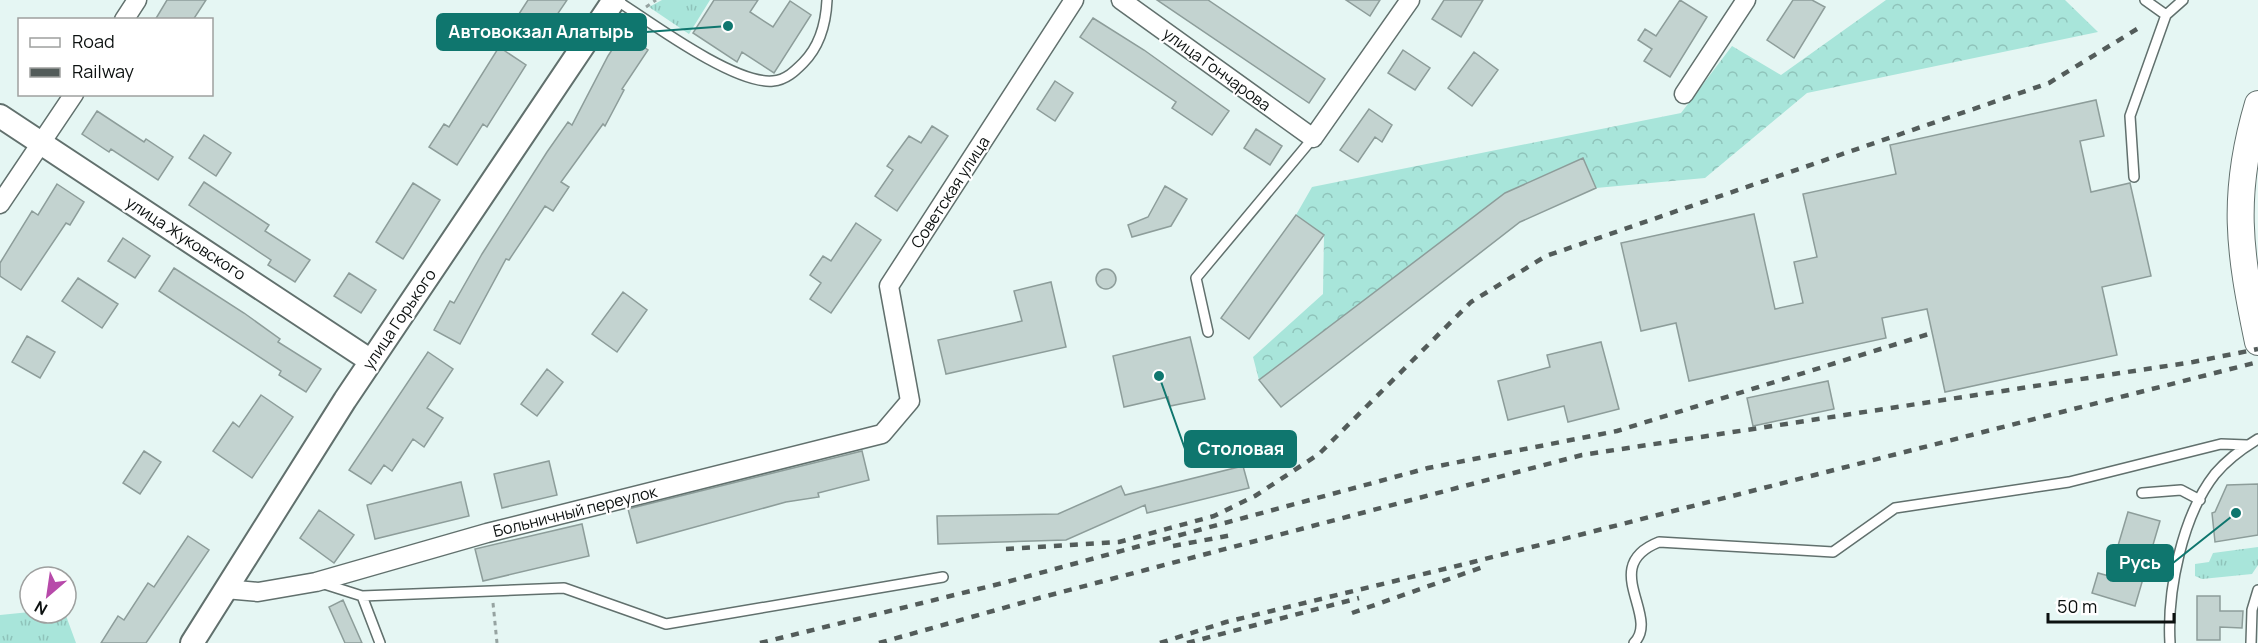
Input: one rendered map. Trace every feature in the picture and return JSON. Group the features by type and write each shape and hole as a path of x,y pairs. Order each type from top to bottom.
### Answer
{"main road":[{"path":"2258,104 2246,144 2240,182 2241,250 2258,342"}],"street":[{"path":"125,18 137,0"},
{"name":"улица Горького","path":"192,643 371,361 615,0"},
{"name":"Советская улица","path":"910,401 889,286 1074,0"},
{"name":"улица Гончарова","path":"1120,0 1313,138"},
{"path":"1313,138 1410,0"},
{"path":"1684,94 1746,0"},
{"path":"0,204 73,96"},
{"name":"улица Жуковского","path":"0,116 371,361"},
{"name":"Больничный переулок","path":"225,589 258,592 316,582 487,533 882,434 910,401"}],"lane":[{"path":"615,0 726,69 752,79 773,81 790,76 807,60 819,41 826,18 826,0"},
{"path":"2145,0 2166,15"},
{"path":"2134,177 2130,116 2166,15 2183,0"},
{"path":"1208,332 1196,278 1313,138"},
{"path":"2170,643 2169,620 2174,580 2184,537 2200,500 2215,474 2247,445 2258,439"},
{"path":"1634,643 1642,627 1630,579 1634,562 1645,548 1659,542 1833,552 1895,508 2069,482 2221,444 2247,445"},
{"path":"2142,493 2181,490 2200,500"},
{"path":"316,582 362,596 564,588 666,624 943,577"},
{"path":"2251,643 2252,610 2258,590"},
{"path":"362,596 380,643"}],"path":[{"path":"492,591 497,643"}],"green space":[{"path":"662,0 710,0 689,34 649,7"},
{"path":"1886,0 2065,0 2098,32 1807,93 1705,178 1596,188 1583,158 1505,193 1259,380 1253,357 1323,294 1324,235 1296,215 1312,187 1681,113 1732,46 1781,75"},
{"path":"2258,547 2258,565 2252,574 2202,579 2195,576 2195,564 2209,562 2213,553"},
{"path":"18,613 18,625 69,625 76,643 0,643 0,615"}],"building":[{"path":"167,0 206,0 194,18 156,18"},
{"path":"528,0 567,0 544,34 517,17"},
{"path":"714,0 758,0 750,12 773,27 790,1 811,15 774,73 742,52 737,62 693,33"},
{"path":"1157,0 1208,0 1325,79 1309,103"},
{"path":"1346,0 1380,0 1370,16"},
{"path":"1444,0 1483,0 1461,37 1432,19"},
{"path":"1680,0 1707,17 1670,77 1644,61 1652,49 1638,40 1645,29 1656,36"},
{"path":"1793,0 1812,0 1825,7 1794,58 1767,40"},
{"path":"1093,18 1144,50 1229,111 1212,135 1172,108 1176,102 1080,37"},
{"path":"623,33 648,50 622,89 624,90 605,126 603,124 561,182 569,187 553,211 545,206 509,260 506,259 460,344 434,330 450,301 454,303 482,254 547,152 568,122 572,125 608,56"},
{"path":"499,47 526,65 487,127 483,124 457,165 429,147 444,124 449,127"},
{"path":"1403,50 1430,68 1415,90 1388,73"},
{"path":"1474,52 1498,70 1472,106 1448,88"},
{"path":"1055,81 1073,93 1055,121 1037,109"},
{"path":"2096,100 2104,136 2080,141 2091,192 2130,183 2151,276 2102,287 2117,355 1945,392 1927,309 1882,318 1886,338 1689,381 1676,323 1641,331 1621,243 1754,214 1775,309 1803,303 1794,262 1817,257 1803,194 1896,174 1890,145"},
{"path":"1369,109 1392,125 1382,142 1375,137 1358,162 1340,150"},
{"path":"97,111 144,142 146,139 173,157 158,180 111,149 109,152 82,134"},
{"path":"932,126 948,136 897,211 875,196 893,170 887,166 909,136 921,143"},
{"path":"1256,129 1282,146 1270,165 1244,148"},
{"path":"204,135 231,153 216,176 189,158"},
{"path":"1583,158 1596,188 1520,222 1281,407 1259,380 1505,193"},
{"path":"204,182 269,225 265,231 310,260 295,282 268,265 271,260 189,205"},
{"path":"413,183 440,200 403,259 376,242"},
{"path":"57,184 84,202 70,225 66,223 21,290 0,276 0,263 32,211 38,215"},
{"path":"1165,186 1187,199 1171,226 1132,237 1128,225 1148,217"},
{"path":"1296,215 1324,235 1249,339 1221,318"},
{"path":"856,223 881,240 831,313 810,299 821,283 810,275 823,256 831,261"},
{"path":"123,238 150,256 135,278 108,261"},
{"path":"174,268 244,313 280,339 278,342 321,369 306,392 279,375 281,371 159,291"},
{"path":"1102,269 1110,269 1116,275 1116,283 1110,289 1102,289 1096,283 1096,275"},
{"path":"349,273 376,290 361,313 334,296"},
{"path":"78,278 118,304 102,328 62,301"},
{"path":"1051,282 1066,347 946,374 938,340 1022,321 1014,291"},
{"path":"623,292 647,310 617,352 592,334"},
{"path":"27,336 55,352 40,378 12,362"},
{"path":"1190,337 1205,399 1170,406 1168,397 1124,407 1113,356"},
{"path":"1601,342 1619,409 1568,422 1564,406 1508,420 1498,381 1550,367 1547,355"},
{"path":"428,352 453,369 427,408 443,418 424,447 413,439 392,471 384,465 371,484 349,470"},
{"path":"547,369 563,382 537,416 521,404"},
{"path":"1828,381 1834,409 1753,426 1747,398"},
{"path":"261,395 293,417 252,478 213,451 233,422 239,427"},
{"path":"144,451 161,462 140,494 123,483"},
{"path":"862,451 869,480 818,493 819,497 786,502 637,543 628,509"},
{"path":"549,461 557,495 502,508 494,474"},
{"path":"1243,466 1249,488 1147,513 1145,505 1066,540 938,544 937,516 1058,514 1121,486 1125,495"},
{"path":"461,482 469,516 375,539 367,505"},
{"path":"2258,484 2258,535 2215,542 2212,513 2215,512 2227,485"},
{"path":"319,510 354,535 334,563 300,538"},
{"path":"2128,512 2160,521 2135,606 2092,593 2098,573 2109,576"},
{"path":"582,524 589,556 483,581 475,549"},
{"path":"188,536 209,550 146,643 101,643 118,616 124,620 148,583 154,587"},
{"path":"2197,596 2220,596 2220,611 2243,611 2242,628 2220,627 2220,640 2197,640"},
{"path":"343,600 362,643 345,643 329,607"}],"railway":[{"path":"1006,549 1119,542 1214,516 1255,496 1319,454 1471,302 1546,256 2049,83 2137,29"},
{"path":"760,643 1003,583 1428,468 1617,431 1932,333"},
{"path":"879,643 1039,598 1582,455 2193,362 2258,349"},
{"path":"1160,643 1226,622 1473,562 2258,362"},
{"path":"1173,546 1232,535"},
{"path":"1352,613 1483,567"},
{"path":"1187,643 1359,598"}],"place":[{"name":"Автовокзал Алатырь","path":"728,26"},
{"name":"Столовая","path":"1159,376"},
{"name":"Русь","path":"2236,513"}]}
